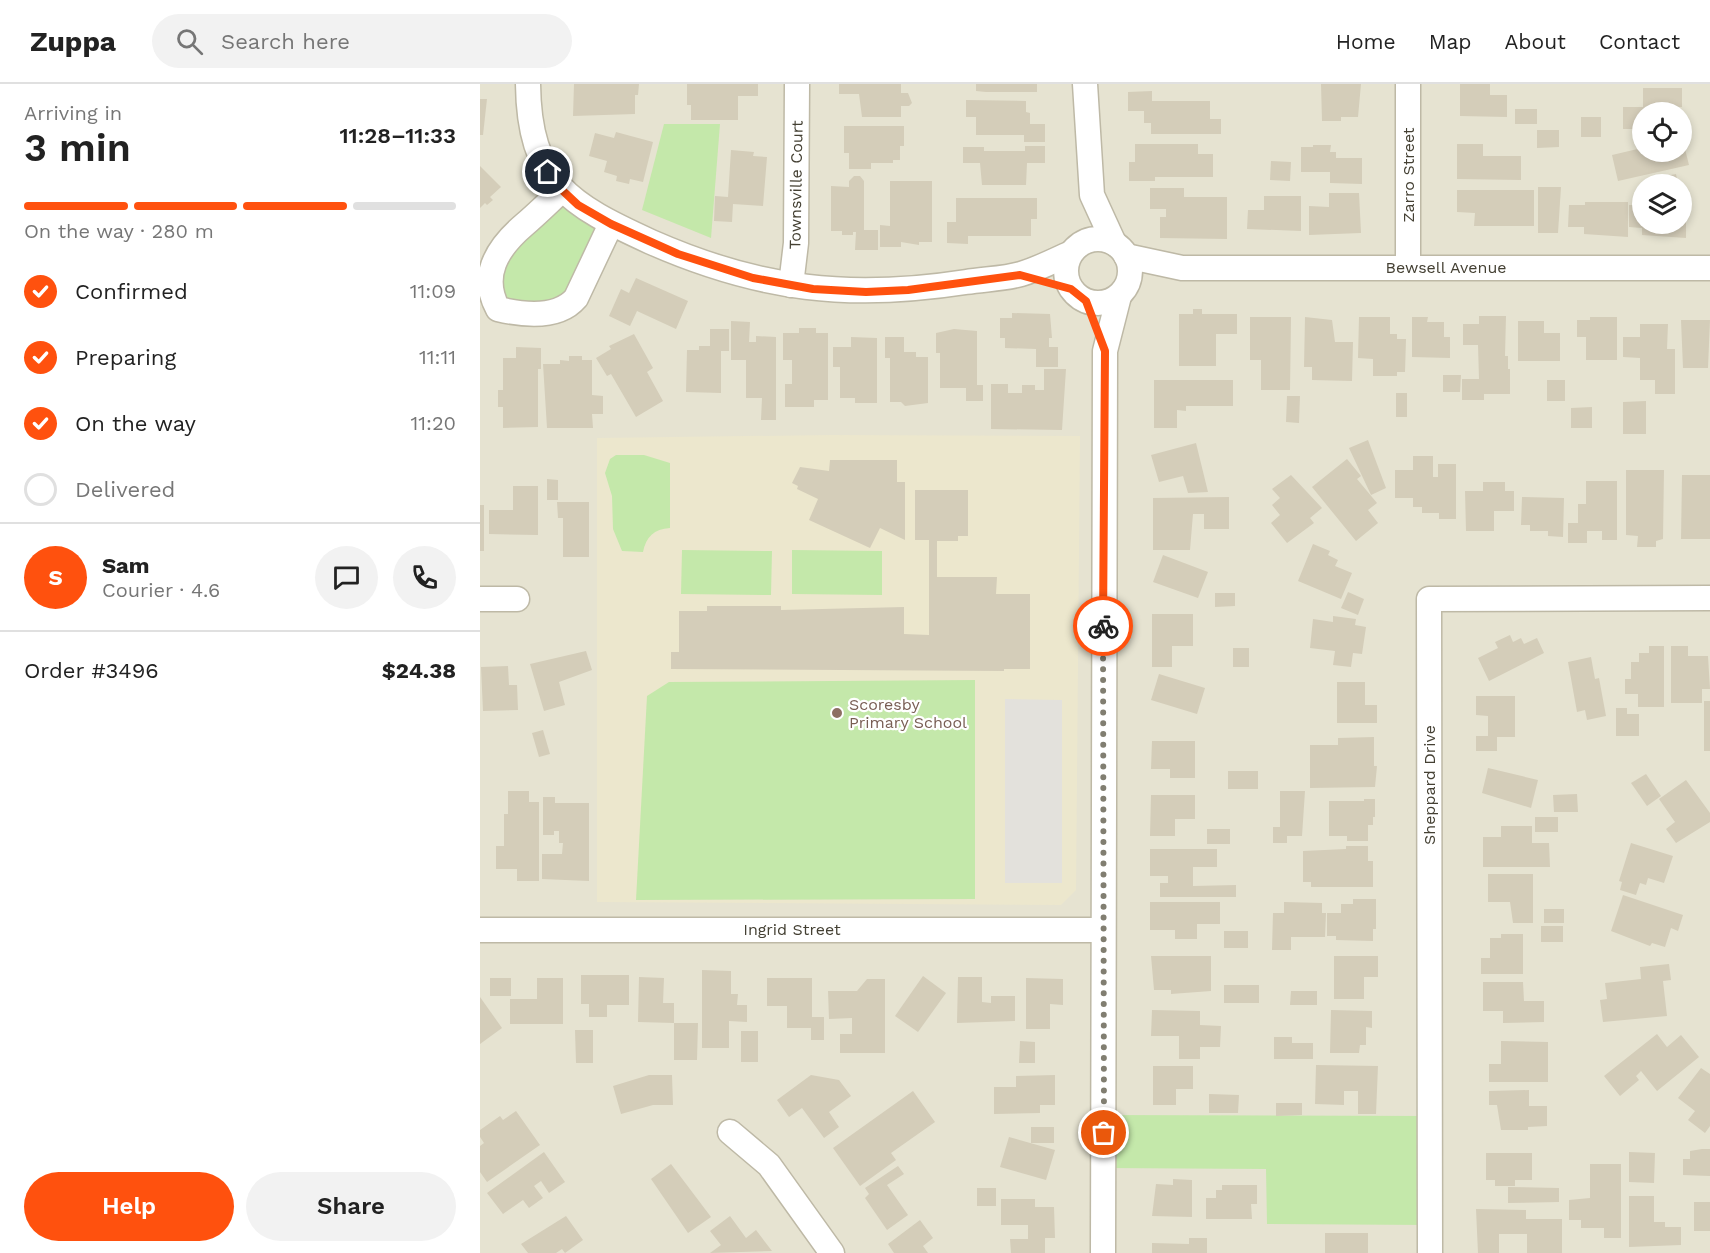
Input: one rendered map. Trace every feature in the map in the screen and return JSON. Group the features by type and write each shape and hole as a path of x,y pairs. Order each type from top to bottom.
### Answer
{"street":[{"path":"528,84 529,115 533,138 548,172 578,205 611,224 703,263 753,278 848,292 885,291 1020,275 1094,239 1120,250"},
{"name":"Townsville Court","path":"790,285 796,243 797,84"},
{"path":"1085,84 1092,195 1065,271 1105,351"},
{"name":"Zarro Street","path":"1408,84 1408,267"},
{"path":"562,190 498,246 483,264 481,283 484,294 498,309 546,313 560,311 569,306 576,298 611,224"},
{"path":"1092,195 1130,267 1105,351 1103,1253"},
{"name":"Bewsell Avenue","path":"1120,250 1182,268 1710,268"},
{"name":"Bewsell Avenue","path":"1122,292 1182,268"},
{"path":"1020,275 1103,303 1122,292"},
{"name":"Sheppard Drive","path":"1430,1253 1429,599 1710,598"},
{"path":"480,599 517,599"},
{"name":"Ingrid Street","path":"480,930 1103,930"},
{"path":"730,1132 769,1165 832,1253"}],"shaded area":[{"path":"480,84 1710,84 1710,1253 480,1253"},
{"name":"Scoresby Primary School","path":"831,435 1080,436 1076,890 1061,905 597,902 597,438"},
{"path":"1005,699 1062,700 1062,883 1005,883"}],"green space":[{"path":"664,124 720,124 711,238 642,210"},
{"path":"562,190 611,224 576,298 510,312 481,273"},
{"path":"616,455 644,455 670,463 670,528 659,530 652,535 646,542 643,552 622,551 613,529 612,496 605,473 610,459"},
{"path":"682,550 772,551 771,595 681,594"},
{"path":"792,550 882,551 882,595 792,594"},
{"path":"975,680 975,899 636,900 647,696 669,682"},
{"path":"1104,1115 1429,1116 1430,1225 1267,1224 1266,1169 1104,1168"}],"building":[{"path":"574,84 639,84 638,95 635,95 635,114 573,116"},
{"path":"687,84 758,84 758,96 738,96 738,120 691,120 691,105 687,105"},
{"path":"839,84 901,84 901,93 908,93 912,103 909,106 901,106 901,117 862,117 859,94 839,94"},
{"path":"976,84 1037,84 1037,92 976,91"},
{"path":"1321,84 1361,84 1358,117 1341,117 1341,121 1322,121"},
{"path":"1460,84 1490,84 1490,95 1507,95 1507,117 1460,116"},
{"path":"1643,88 1682,88 1682,102 1643,102"},
{"path":"1152,91 1152,101 1210,101 1210,119 1221,119 1221,134 1151,134 1151,123 1144,123 1144,111 1128,111 1128,92"},
{"path":"480,99 487,99 483,135 480,135"},
{"path":"966,100 1026,101 1026,112 1030,113 1030,124 1045,124 1045,142 1024,142 1024,135 976,135 976,117 966,117"},
{"path":"1623,107 1632,107 1632,129 1623,129"},
{"path":"1515,109 1537,109 1537,124 1515,124"},
{"path":"1581,117 1601,117 1601,137 1581,137"},
{"path":"844,126 904,126 904,146 900,146 900,160 893,160 893,163 871,163 871,169 849,169 849,153 844,153"},
{"path":"1537,130 1559,130 1559,147 1537,148"},
{"path":"616,132 653,142 643,182 630,179 629,184 616,181 617,176 604,172 607,161 589,156 595,133 614,138"},
{"path":"1135,144 1198,144 1198,154 1213,154 1213,177 1155,177 1155,181 1129,181 1129,162 1135,162"},
{"path":"1457,144 1483,144 1483,156 1521,156 1521,180 1457,179"},
{"path":"1313,145 1331,145 1330,152 1336,152 1336,158 1362,158 1362,184 1330,183 1330,172 1301,172 1301,147 1313,147"},
{"path":"1025,146 1045,146 1045,163 1027,163 1026,185 982,185 980,163 963,163 963,147 984,147 984,151 1025,151"},
{"path":"731,150 754,152 753,156 767,157 763,206 733,204 732,222 714,221 715,196 728,197"},
{"path":"1632,150 1632,162 1688,162 1689,165 1649,174 1632,174 1632,178 1618,181 1612,155"},
{"path":"1271,161 1291,162 1290,181 1270,180"},
{"path":"480,166 501,187 490,197 493,200 480,208"},
{"path":"854,176 860,176 864,181 864,230 878,230 878,250 855,250 856,232 853,232 853,235 842,235 842,231 831,231 831,186 849,187 849,181"},
{"path":"890,181 932,181 932,242 919,242 919,245 901,242 901,247 880,247 880,225 890,226"},
{"path":"1538,187 1561,187 1558,233 1538,233"},
{"path":"1150,188 1184,188 1184,197 1227,197 1227,239 1160,238 1160,217 1166,217 1166,209 1150,209"},
{"path":"1457,190 1534,190 1534,226 1474,226 1475,213 1457,212"},
{"path":"1329,193 1359,193 1361,233 1309,235 1309,206 1329,207"},
{"path":"1264,196 1301,196 1301,231 1247,229 1248,210 1264,210"},
{"path":"956,198 1037,198 1037,219 1031,219 1031,236 968,236 968,244 947,243 947,222 956,222"},
{"path":"1585,202 1628,202 1628,237 1584,234 1584,227 1568,227 1569,205 1585,205"},
{"path":"1629,205 1632,205 1632,227 1629,227"},
{"path":"1686,234 1686,238 1642,235"},
{"path":"636,278 688,301 676,329 637,311 630,326 609,316 621,289 629,293"},
{"path":"1193,309 1202,309 1202,314 1237,314 1237,334 1216,334 1216,366 1179,366 1179,314 1193,314"},
{"path":"1012,313 1050,314 1052,338 1049,338 1049,347 1058,347 1058,367 1036,367 1036,349 1005,348 1005,338 1000,338 1000,318 1012,318"},
{"path":"1479,316 1506,316 1505,356 1508,356 1508,369 1510,369 1510,394 1484,394 1484,400 1462,400 1462,379 1479,379 1478,345 1463,345 1463,324 1479,324"},
{"path":"1250,317 1291,317 1290,390 1261,390 1261,360 1250,360"},
{"path":"1305,317 1332,320 1335,342 1353,342 1352,381 1312,380 1312,367 1304,367"},
{"path":"1359,317 1390,317 1390,334 1397,334 1397,339 1406,339 1405,372 1397,372 1397,376 1373,376 1373,359 1358,358"},
{"path":"1412,317 1428,317 1427,322 1444,322 1444,337 1450,337 1450,358 1412,357"},
{"path":"1590,317 1617,317 1617,360 1586,360 1586,337 1577,337 1577,320 1590,320"},
{"path":"1681,320 1710,320 1708,368 1683,368"},
{"path":"731,321 750,322 749,342 756,342 756,336 776,337 776,420 761,420 762,398 746,398 746,360 731,360"},
{"path":"1518,321 1544,321 1544,333 1560,333 1560,361 1518,361"},
{"path":"1640,324 1668,324 1667,349 1675,349 1675,394 1655,394 1655,380 1640,380 1640,358 1623,357 1623,337 1640,337"},
{"path":"799,328 816,328 816,333 828,333 828,400 814,400 814,407 785,407 785,384 792,384 792,360 783,360 783,333 799,333"},
{"path":"710,329 729,329 729,351 721,351 721,393 686,392 687,350 699,350 699,346 710,346"},
{"path":"954,329 977,331 977,385 983,385 983,401 966,401 966,388 940,388 940,353 936,353 936,333"},
{"path":"634,334 653,368 647,372 663,401 636,417 611,374 607,376 596,358 611,349 609,346"},
{"path":"851,337 877,338 877,403 855,403 855,398 840,398 840,367 833,367 833,347 851,347"},
{"path":"885,337 904,337 904,352 916,352 916,357 928,357 928,403 905,406 901,402 890,402 890,358 885,358"},
{"path":"516,347 541,348 541,369 538,369 538,427 503,428 503,407 498,407 498,390 503,390 503,358 516,358"},
{"path":"569,356 582,356 582,360 592,360 592,395 603,396 603,414 592,414 593,428 547,428 543,364 560,364 560,360 569,361"},
{"path":"1044,369 1066,369 1062,430 991,429 991,384 1008,384 1008,393 1022,393 1022,385 1035,385 1035,390 1044,390"},
{"path":"1443,375 1461,375 1460,392 1443,392"},
{"path":"1154,380 1233,380 1233,406 1186,406 1186,411 1177,410 1177,428 1154,428"},
{"path":"1547,380 1565,380 1565,401 1547,401"},
{"path":"1396,393 1407,393 1407,417 1396,417"},
{"path":"1287,396 1300,396 1299,423 1286,422"},
{"path":"1646,401 1646,434 1623,434 1623,402"},
{"path":"1592,407 1592,428 1571,428 1571,408"},
{"path":"1368,440 1386,488 1371,495 1349,448"},
{"path":"1196,443 1208,492 1188,493 1183,476 1159,482 1151,455"},
{"path":"1413,456 1433,456 1433,477 1438,477 1438,464 1456,464 1456,519 1439,519 1439,513 1422,513 1422,507 1413,507 1413,498 1395,498 1395,470 1413,470"},
{"path":"1347,459 1361,476 1357,479 1377,503 1368,510 1378,523 1356,541 1312,487"},
{"path":"830,460 897,460 897,482 905,482 905,540 880,528 870,548 809,520 818,499 797,489 798,486 792,483 800,467 829,471"},
{"path":"1626,470 1664,470 1663,539 1656,541 1656,547 1637,547 1638,536 1626,535"},
{"path":"1291,475 1322,508 1310,518 1314,523 1287,543 1271,523 1280,515 1272,505 1280,498 1272,489"},
{"path":"1682,475 1710,475 1710,539 1681,539"},
{"path":"547,479 558,480 558,500 547,500"},
{"path":"1586,481 1617,481 1617,540 1602,540 1602,531 1587,531 1587,543 1568,543 1568,523 1578,523 1578,504 1586,504"},
{"path":"1483,482 1505,482 1505,491 1514,491 1514,511 1494,511 1494,531 1466,531 1465,491 1483,491"},
{"path":"513,486 538,486 538,535 489,534 489,510 513,510"},
{"path":"915,490 968,490 968,536 958,536 958,541 937,541 937,577 997,577 996,594 1030,594 1030,669 1004,669 1004,671 671,669 671,652 679,652 679,611 707,611 707,606 781,606 781,610 904,607 904,634 929,635 929,540 915,540"},
{"path":"1229,497 1229,529 1204,529 1204,514 1193,514 1190,550 1153,550 1153,498"},
{"path":"1522,497 1564,498 1563,537 1548,536 1548,531 1530,531 1530,525 1521,525"},
{"path":"557,502 589,502 589,557 563,557 563,518 558,518"},
{"path":"480,505 484,505 484,551 480,551"},
{"path":"1313,544 1330,551 1328,555 1338,560 1335,566 1352,573 1341,599 1298,581"},
{"path":"1163,555 1208,572 1198,598 1153,582"},
{"path":"1348,592 1364,599 1358,615 1341,608"},
{"path":"1215,593 1235,593 1235,606 1215,607"},
{"path":"1152,614 1193,614 1193,646 1172,646 1172,667 1152,667"},
{"path":"1333,616 1356,619 1355,625 1366,627 1362,654 1353,653 1351,667 1333,665 1335,651 1310,648 1313,619 1333,622"},
{"path":"1510,635 1513,642 1521,638 1524,644 1537,638 1544,653 1489,681 1478,658 1498,648 1495,642"},
{"path":"1649,646 1664,646 1664,707 1638,707 1638,694 1625,694 1625,679 1631,679 1631,662 1639,662 1639,653 1649,653"},
{"path":"1671,646 1688,646 1688,656 1708,656 1710,689 1702,689 1702,703 1671,703"},
{"path":"1233,648 1249,648 1249,667 1233,667"},
{"path":"586,651 592,670 559,682 565,705 544,711 530,664"},
{"path":"1591,657 1595,679 1599,678 1606,716 1587,720 1585,710 1577,712 1568,662"},
{"path":"508,666 509,685 517,685 518,710 483,711 481,667"},
{"path":"1159,674 1205,688 1197,714 1151,700"},
{"path":"1337,682 1365,682 1365,705 1377,705 1377,723 1337,723"},
{"path":"1476,696 1515,696 1515,737 1497,737 1497,751 1476,751 1476,736 1488,736 1488,716 1476,715"},
{"path":"1704,701 1710,701 1710,751 1704,751"},
{"path":"1616,708 1627,708 1627,714 1639,714 1639,736 1616,736"},
{"path":"543,730 550,754 539,757 532,733"},
{"path":"1374,737 1374,766 1377,766 1375,787 1310,788 1310,745 1338,745 1338,738"},
{"path":"1152,741 1195,741 1195,778 1170,778 1170,769 1151,769"},
{"path":"1488,768 1538,780 1531,808 1482,793"},
{"path":"1228,771 1258,771 1258,789 1228,789"},
{"path":"1646,774 1661,796 1647,806 1631,783"},
{"path":"1686,780 1710,813 1710,822 1676,843 1666,829 1675,822 1659,799"},
{"path":"508,791 529,791 529,802 539,802 539,881 517,881 517,869 496,869 496,846 504,846 504,814 508,814"},
{"path":"1280,791 1305,791 1302,836 1287,836 1287,843 1273,843 1273,827 1280,827"},
{"path":"1577,794 1578,812 1554,812 1553,795"},
{"path":"1151,795 1195,795 1195,819 1175,819 1175,836 1150,836"},
{"path":"543,797 555,797 555,803 589,803 589,881 542,879 542,854 562,854 563,843 559,843 559,831 554,831 554,835 543,835"},
{"path":"1364,799 1375,799 1375,817 1373,817 1373,825 1368,825 1368,841 1347,841 1347,836 1329,836 1329,801 1364,801"},
{"path":"1535,817 1558,817 1558,832 1535,832"},
{"path":"1501,826 1532,826 1532,843 1549,843 1550,867 1483,867 1483,837 1501,837"},
{"path":"1207,829 1230,829 1230,844 1207,844"},
{"path":"1631,843 1673,856 1664,883 1648,878 1646,885 1640,883 1636,895 1620,890 1622,882 1619,881"},
{"path":"1346,846 1368,846 1368,861 1373,861 1373,887 1311,887 1311,882 1303,882 1303,851 1346,849"},
{"path":"1150,849 1217,849 1217,867 1193,867 1193,886 1236,885 1236,897 1160,897 1160,883 1168,883 1168,876 1150,876"},
{"path":"1488,874 1533,874 1533,923 1513,923 1510,902 1488,902"},
{"path":"1623,895 1683,915 1678,931 1671,928 1665,947 1652,943 1650,946 1611,931"},
{"path":"1353,899 1376,899 1376,929 1373,929 1373,941 1336,940 1336,936 1327,936 1327,913 1341,913 1341,904 1353,904"},
{"path":"1150,902 1220,902 1220,924 1197,924 1197,939 1175,939 1175,930 1150,930"},
{"path":"1284,902 1322,903 1322,913 1326,913 1325,937 1291,937 1291,950 1272,950 1273,913 1284,913"},
{"path":"1544,909 1564,909 1564,923 1544,923"},
{"path":"1541,926 1563,926 1563,942 1541,942"},
{"path":"1224,931 1248,931 1248,948 1224,948"},
{"path":"1501,934 1523,934 1523,974 1481,974 1481,958 1490,958 1490,938 1501,938"},
{"path":"1151,956 1211,956 1211,991 1171,994 1171,990 1154,990"},
{"path":"1334,956 1378,956 1378,977 1364,977 1364,999 1334,999"},
{"path":"1669,964 1671,980 1663,981 1667,1016 1603,1022 1600,1000 1607,999 1605,983 1641,979 1640,967"},
{"path":"702,970 731,971 731,994 738,994 737,1005 747,1005 747,1022 729,1021 729,1048 702,1048"},
{"path":"581,975 629,975 629,1005 607,1005 607,1017 589,1017 589,1004 581,1004"},
{"path":"923,976 946,993 918,1032 895,1016"},
{"path":"639,977 664,978 663,1003 674,1003 674,1023 638,1022"},
{"path":"958,977 982,977 982,1002 991,1003 991,996 1015,996 1015,1021 957,1023"},
{"path":"490,978 511,978 511,996 490,996"},
{"path":"537,978 563,978 563,1024 510,1024 510,999 537,999"},
{"path":"767,978 812,978 812,1017 824,1017 824,1040 811,1040 811,1028 787,1028 787,1006 767,1006"},
{"path":"1026,978 1063,979 1063,1005 1050,1004 1050,1029 1026,1029"},
{"path":"867,979 885,979 885,1053 840,1053 840,1034 852,1034 852,1018 829,1019 828,991 857,991"},
{"path":"1483,982 1523,982 1524,1001 1544,1001 1544,1022 1503,1023 1503,1011 1483,1011"},
{"path":"1224,985 1259,985 1259,1003 1224,1003"},
{"path":"1291,991 1317,991 1317,1005 1290,1005"},
{"path":"480,997 502,1028 480,1044"},
{"path":"1152,1010 1200,1011 1200,1025 1221,1026 1220,1047 1200,1047 1200,1059 1179,1059 1179,1036 1151,1036"},
{"path":"1331,1010 1372,1011 1372,1028 1366,1027 1366,1045 1360,1045 1359,1053 1330,1053"},
{"path":"674,1023 698,1023 697,1060 674,1060"},
{"path":"575,1030 593,1030 593,1063 576,1063"},
{"path":"741,1031 758,1031 758,1062 741,1062"},
{"path":"1657,1034 1667,1047 1681,1035 1699,1057 1657,1091 1641,1071 1636,1076 1639,1080 1620,1096 1604,1076"},
{"path":"1274,1037 1292,1037 1292,1043 1313,1043 1313,1059 1274,1059"},
{"path":"1020,1041 1035,1042 1035,1063 1019,1063"},
{"path":"1501,1041 1548,1042 1548,1082 1489,1082 1489,1064 1501,1064"},
{"path":"1316,1065 1378,1066 1376,1114 1358,1114 1358,1091 1344,1091 1344,1105 1315,1104"},
{"path":"1153,1066 1193,1066 1193,1089 1176,1089 1176,1105 1153,1105"},
{"path":"1701,1068 1710,1074 1710,1126 1705,1133 1688,1120 1695,1111 1678,1098"},
{"path":"649,1075 672,1075 673,1105 653,1105 621,1114 613,1086"},
{"path":"811,1075 839,1080 851,1096 829,1112 839,1127 824,1138 802,1108 789,1117 777,1100"},
{"path":"1055,1075 1055,1105 1040,1105 1040,1113 994,1114 994,1087 1016,1087 1016,1076"},
{"path":"1529,1090 1529,1106 1547,1106 1547,1126 1528,1127 1528,1130 1501,1130 1497,1105 1489,1105 1489,1091"},
{"path":"913,1091 935,1122 891,1153 896,1160 860,1186 833,1148"},
{"path":"1209,1094 1239,1095 1238,1113 1209,1113"},
{"path":"1276,1103 1302,1103 1302,1115 1276,1116"},
{"path":"516,1111 540,1145 487,1182 480,1172 480,1146 484,1143 480,1137 480,1130 500,1116 503,1120"},
{"path":"1031,1127 1054,1127 1054,1143 1031,1143"},
{"path":"1009,1137 1055,1150 1046,1180 1000,1167"},
{"path":"1710,1149 1710,1176 1683,1175 1683,1159 1690,1159 1690,1151"},
{"path":"544,1152 565,1182 549,1193 541,1181 534,1186 543,1198 529,1208 523,1200 503,1214 487,1193"},
{"path":"1629,1152 1655,1153 1654,1183 1629,1182"},
{"path":"1486,1153 1532,1153 1532,1180 1515,1180 1515,1186 1495,1186 1495,1180 1486,1180"},
{"path":"671,1164 711,1217 688,1233 651,1179"},
{"path":"1590,1164 1621,1164 1621,1238 1604,1238 1604,1228 1581,1228 1581,1220 1569,1220 1569,1200 1590,1198"},
{"path":"898,1166 904,1174 887,1185 908,1215 887,1230 865,1198 869,1194 865,1188"},
{"path":"1173,1179 1192,1180 1192,1217 1152,1216 1156,1184 1173,1185"},
{"path":"1222,1185 1257,1185 1257,1204 1251,1204 1252,1219 1206,1219 1206,1198 1216,1198 1216,1190 1222,1190"},
{"path":"1508,1187 1559,1188 1559,1202 1508,1203"},
{"path":"977,1188 996,1188 996,1206 977,1206"},
{"path":"1629,1196 1654,1196 1654,1222 1665,1222 1665,1227 1681,1227 1681,1245 1629,1247"},
{"path":"1001,1199 1035,1199 1035,1207 1054,1207 1055,1238 1045,1238 1045,1253 1011,1253 1010,1239 1028,1239 1028,1225 1001,1225"},
{"path":"1694,1202 1710,1202 1710,1231 1694,1231"},
{"path":"1476,1209 1526,1210 1526,1219 1562,1219 1562,1253 1527,1253 1527,1234 1499,1234 1499,1253 1478,1253"},
{"path":"566,1216 583,1240 565,1253 562,1249 556,1253 528,1253 521,1244"},
{"path":"730,1216 746,1238 756,1230 772,1251 710,1253 721,1245 710,1231"},
{"path":"920,1220 933,1238 923,1246 928,1253 894,1253 888,1244"},
{"path":"1325,1233 1368,1233 1368,1253 1325,1253"},
{"path":"1189,1238 1207,1238 1207,1253 1152,1253 1152,1243 1189,1244"}],"way so far":[{"path":"1103,626 1104,1133"}],"place":[{"name":"Scoresby Primary School","path":"837,713"}],"route":[{"path":"548,172 578,205 611,224 678,254 753,278 813,289 866,292 908,290 1020,275 1071,289 1086,301 1105,351 1103,626"}]}
